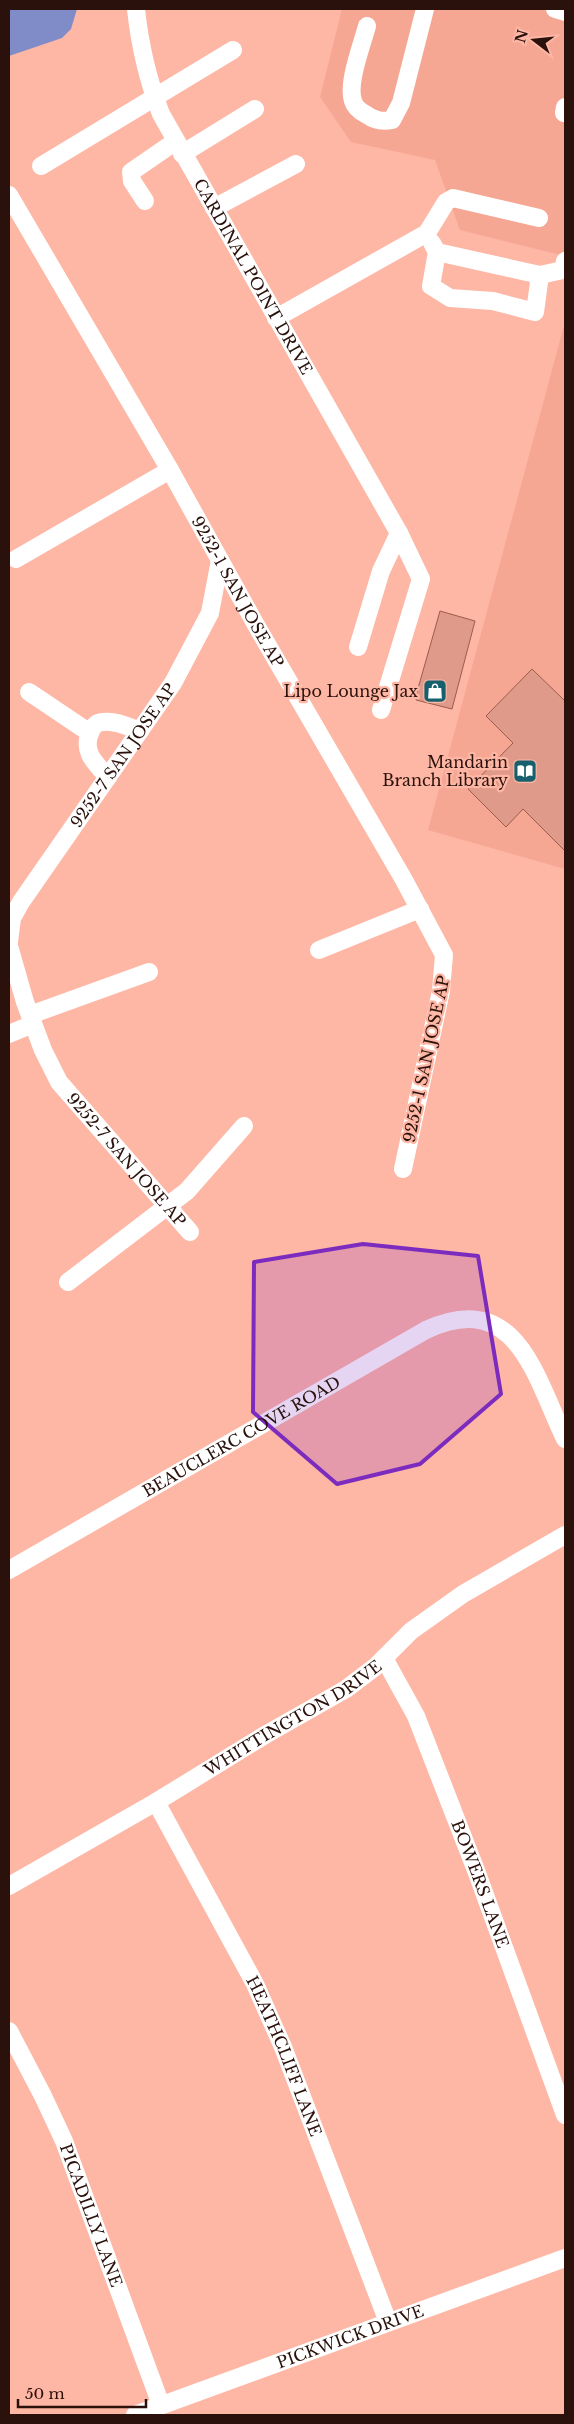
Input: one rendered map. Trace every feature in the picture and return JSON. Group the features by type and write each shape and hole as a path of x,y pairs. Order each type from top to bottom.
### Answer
{"street":[{"name":"CARDINAL POINT DRIVE","path":"136,9 140,48 161,114 399,533 421,579 381,710"},
{"path":"367,26 353,80 353,101 359,110 370,117 380,121 392,120 401,103 425,9"},
{"path":"555,9 565,12"},
{"path":"41,166 233,50"},
{"path":"145,200 132,181 131,172 255,109"},
{"path":"214,208 296,164"},
{"path":"276,318 427,234 446,202 453,198 539,218"},
{"name":"9252-1 SAN JOSE AP","path":"11,205 170,470 444,954 445,966 403,1169"},
{"path":"427,234 437,252 431,286 450,298 493,301 535,312 540,275"},
{"path":"437,252 540,275 563,270 565,261"},
{"path":"16,559 170,470"},
{"path":"358,647 381,571 399,533"},
{"name":"9252-7 SAN JOSE AP","path":"9,942 12,918 21,902 173,682 210,613 220,560"},
{"path":"29,692 90,733"},
{"path":"108,777 89,757 87,742 90,733 97,724 103,721 140,731"},
{"path":"319,950 420,909"},
{"name":"9252-7 SAN JOSE AP","path":"9,946 32,1020 59,1082 190,1232"},
{"path":"9,1034 32,1020 149,972"},
{"path":"68,1282 168,1207 201,1177 244,1126"},
{"name":"BEAUCLERC COVE ROAD","path":"9,1570 426,1330 457,1318 477,1319 496,1324 518,1342 565,1439"},
{"name":"WHITTINGTON DRIVE","path":"9,1886 156,1802 265,1735 346,1689 384,1658 411,1631 463,1594 565,1535"},
{"name":"BOWERS LANE","path":"384,1658 416,1716 477,1873 565,2115"},
{"name":"HEATHCLIFF LANE","path":"156,1802 251,1976 279,2038 307,2104 388,2322"},
{"name":"PICADILLY LANE","path":"9,2031 64,2141 161,2405"},
{"name":"PICKWICK DRIVE","path":"135,2415 293,2359 388,2322 565,2258"}],"highlighted area":[{"path":"363,1244 478,1256 501,1394 420,1464 337,1484 253,1412 254,1262"}],"shaded area":[{"path":"342,9 565,9 565,256 460,230 435,160 351,142 320,97"},
{"path":"565,322 565,869 428,830"}],"water":[{"path":"9,9 77,9 71,29 62,38 9,56"}],"building":[{"path":"440,611 475,621 452,709 416,700"},
{"name":"Mandarin Branch Library","path":"532,669 565,701 565,851 523,809 506,827 468,789 513,743 486,716"}],"place":[{"name":"Lipo Lounge Jax","path":"435,691"},
{"name":"Mandarin Branch Library","path":"525,771"}]}
